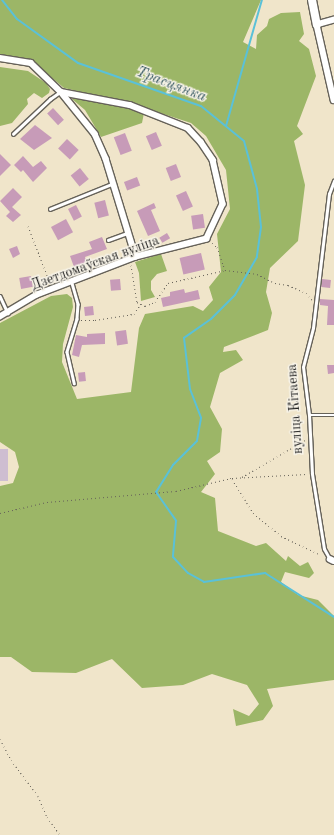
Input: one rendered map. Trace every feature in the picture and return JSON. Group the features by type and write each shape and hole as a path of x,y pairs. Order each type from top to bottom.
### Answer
{"street":[{"path":"312,0 316,25 334,100"},
{"path":"316,25 334,20"},
{"path":"0,58 31,63 61,92 95,134 113,183 136,257"},
{"path":"61,92 130,105 188,128 213,160 221,185 224,204 207,239"},
{"name":"Дзетдомаўская вуліца","path":"0,317 37,295 136,257 207,239"}],"lane":[{"path":"13,134 50,99 61,92"},
{"name":"вуліца Кітаева","path":"332,560 324,549 312,474 309,415 302,367 313,328 329,194 334,181"},
{"path":"50,209 113,183"},
{"path":"108,240 128,233"},
{"path":"72,282 78,304 76,319 67,352 74,383"},
{"path":"0,296 8,313"},
{"path":"309,415 334,415"}],"path":[{"path":"28,226 52,289"},
{"path":"207,239 217,247 225,270"},
{"path":"129,260 134,273 137,302 140,306"},
{"path":"140,306 150,306 155,302 163,289 172,281 225,270 257,274 275,283 288,285 306,293 316,306"},
{"path":"76,319 95,320 134,314 140,306"},
{"path":"242,478 309,437"},
{"path":"0,513 47,502 176,491 232,478 312,474"},
{"path":"232,478 253,513 281,536 332,560"},
{"path":"0,739 11,760 38,796 47,817 60,835"}],"shaded area":[{"path":"0,449 8,449 8,481 0,481"}],"green space":[{"path":"0,0 261,0 243,42 256,49 257,35 267,26 269,19 281,13 300,12 304,34 299,41 309,49 316,76 297,126 303,134 294,141 305,185 298,241 270,268 266,292 272,313 268,330 224,347 223,352 236,350 243,360 220,373 210,407 222,429 220,452 207,461 215,474 201,492 215,498 218,531 256,546 266,543 286,561 288,556 300,566 308,562 314,573 309,578 285,572 281,582 298,595 318,600 334,616 334,680 267,689 273,706 263,720 236,726 233,709 249,716 259,704 247,685 212,674 183,685 142,688 112,659 76,673 32,672 11,657 0,657 0,486 13,483 19,467 15,452 0,442 0,323 51,296 67,294 72,298 73,307 63,344 62,362 77,399 131,392 139,328 145,314 193,306 203,311 213,300 209,287 221,272 217,234 230,209 226,170 206,136 191,123 145,108 142,123 101,137 85,110 72,99 85,98 86,93 64,88 31,60 0,54"},
{"path":"0,67 28,71 46,83 50,89 49,93 42,98 34,93 27,99 28,104 12,123 0,126"},
{"path":"161,254 167,271 157,274 151,281 151,290 155,297 141,301 139,273 135,262"}],"building":[{"path":"53,108 64,120 58,125 47,113"},
{"path":"35,125 52,138 34,150 20,139"},
{"path":"156,132 162,146 152,150 146,136"},
{"path":"125,133 132,151 121,155 114,137"},
{"path":"67,139 79,150 70,159 58,149"},
{"path":"0,154 11,165 0,176"},
{"path":"23,156 33,167 41,161 47,168 33,182 23,170 21,172 14,165"},
{"path":"176,164 181,177 171,181 166,168"},
{"path":"80,168 89,179 79,186 71,176"},
{"path":"137,177 140,185 127,190 124,182"},
{"path":"13,188 22,197 12,207 21,215 13,222 6,216 10,212 0,201"},
{"path":"186,191 193,207 183,211 176,195"},
{"path":"105,200 109,216 98,218 94,203"},
{"path":"154,203 156,208 151,210 160,231 148,236 137,211"},
{"path":"76,205 82,217 74,221 68,209"},
{"path":"203,214 205,228 193,230 191,216"},
{"path":"66,219 73,232 58,240 51,227"},
{"path":"167,233 170,238 162,243 159,238"},
{"path":"102,237 107,249 85,257 87,263 74,267 70,256 92,249 89,242"},
{"path":"17,246 20,254 13,258 9,249"},
{"path":"201,253 205,270 183,275 180,258"},
{"path":"31,276 33,287 21,289 19,278"},
{"path":"120,279 121,290 111,291 110,280"},
{"path":"322,279 331,280 330,288 321,287"},
{"path":"184,289 185,293 198,290 200,299 163,307 161,298 170,296 170,292"},
{"path":"320,299 334,300 334,325 327,325 328,306 320,305"},
{"path":"93,306 94,315 85,316 84,307"},
{"path":"126,330 128,344 117,345 115,332"},
{"path":"105,333 105,344 82,345 79,357 72,355 76,335 87,337 87,334"},
{"path":"327,365 334,365 334,373 328,374"},
{"path":"85,372 86,381 79,382 78,373"}],"waterway":[{"name":"Трасцянка","path":"2,0 17,19 78,63 201,106 244,141 257,189 261,227 257,257 235,295 211,319 184,338 190,389 201,418 197,441 173,465 156,492 176,521 173,557 188,573 204,582 265,573 334,617"},
{"path":"226,126 262,0"}]}
